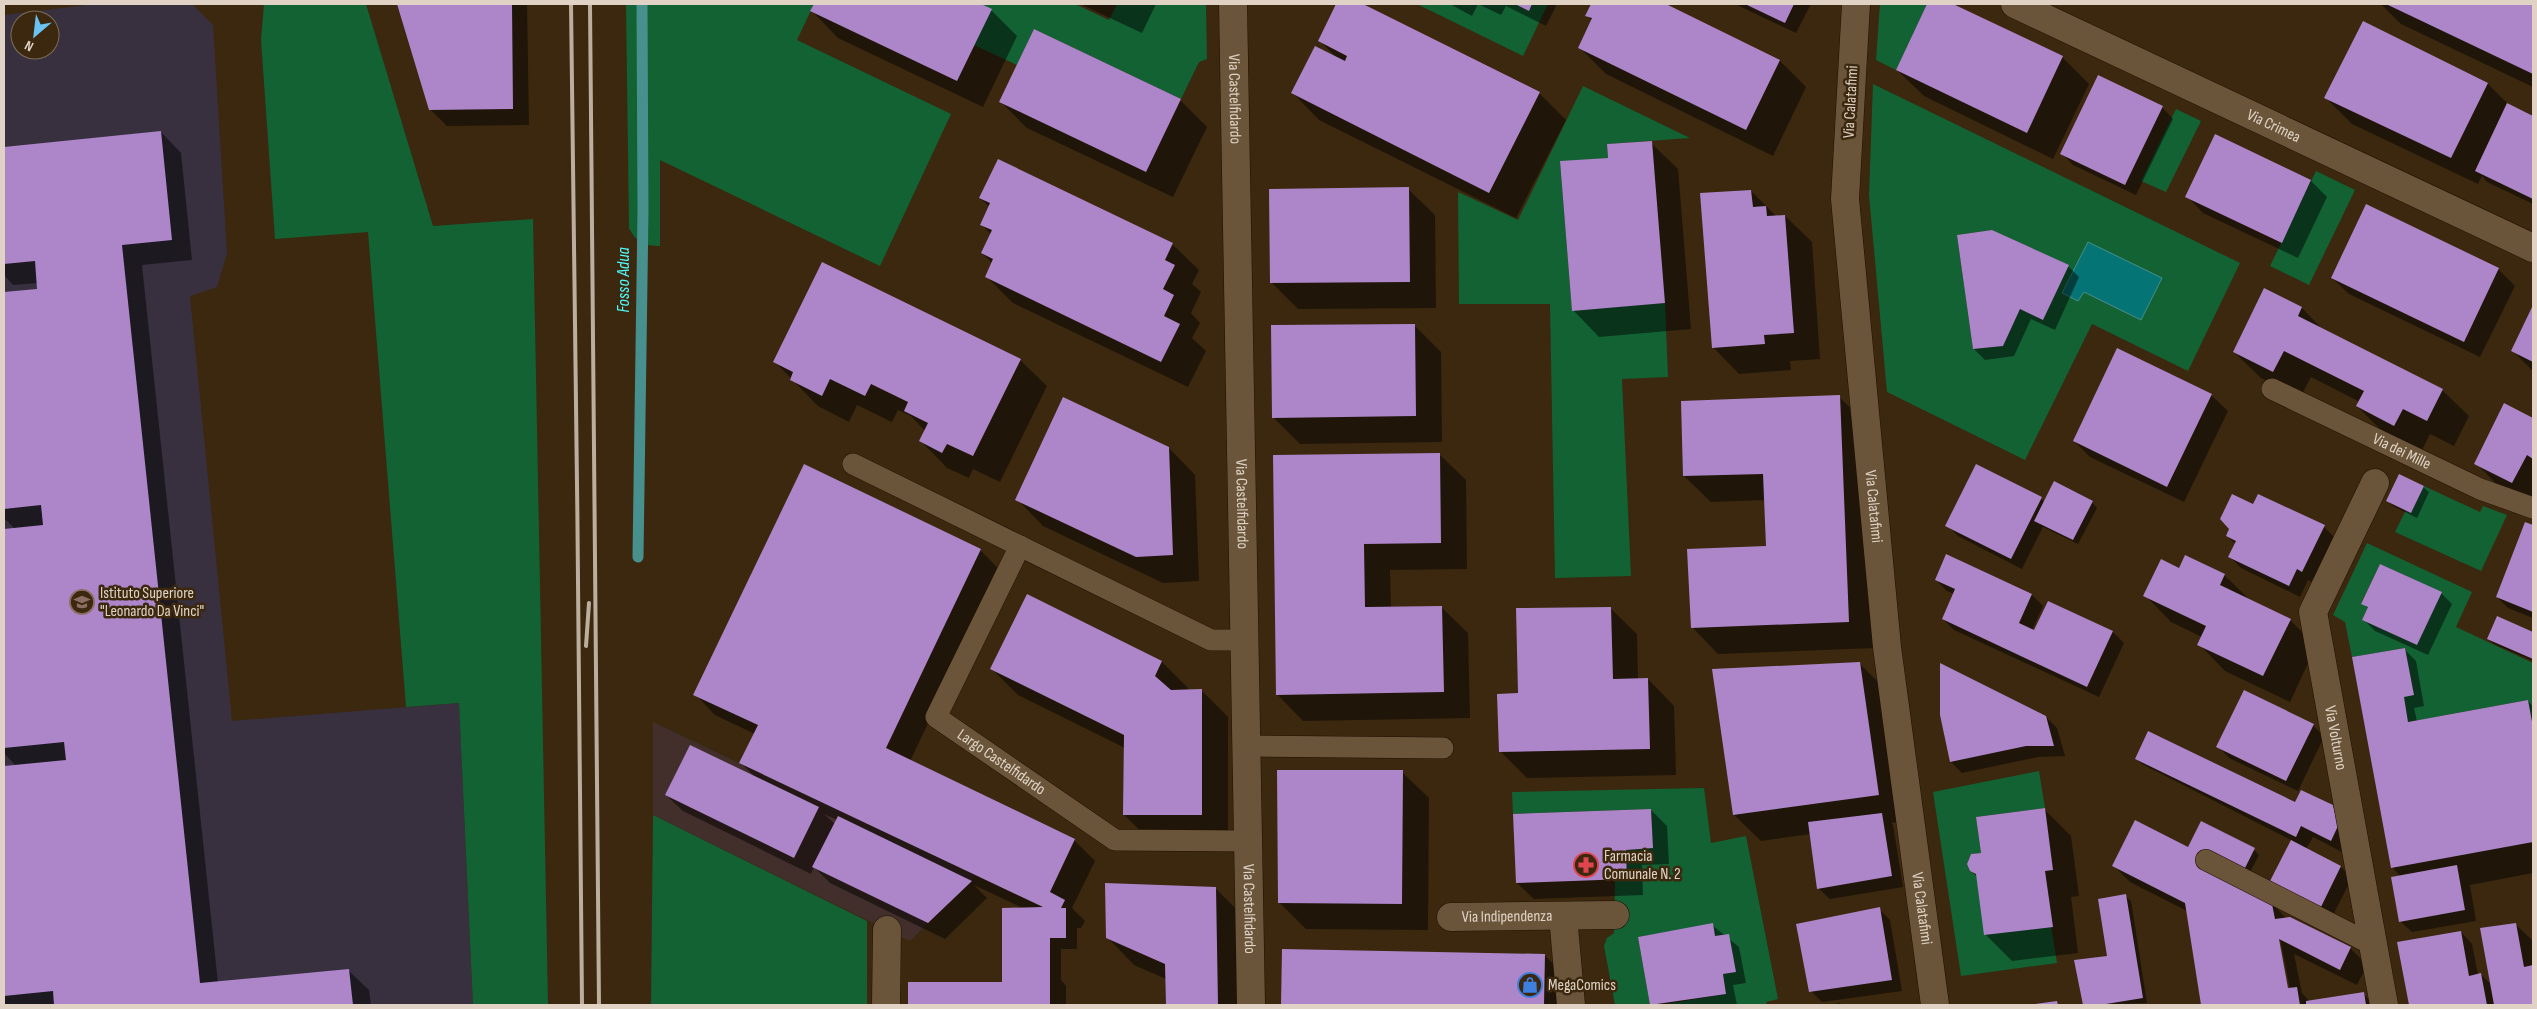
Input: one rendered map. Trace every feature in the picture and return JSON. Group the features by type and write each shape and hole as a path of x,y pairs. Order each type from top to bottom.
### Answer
{"street":[{"name":"Via Castelfidardo","path":"1233,4 1251,1005"},
{"name":"Via Calatafimi","path":"1856,4 1845,199 1887,647 1935,1005"},
{"name":"Via Crimea","path":"2016,4 2533,248"},
{"name":"Via Volturno","path":"2375,483 2313,612 2384,1005"},
{"name":"Via Indipendenza","path":"1451,917 1615,915"},
{"name":"Via Indipendenza","path":"1563,916 1571,1005"},
{"path":"886,1005 887,930"}],"lane":[{"name":"Via dei Mille","path":"2272,389 2480,489 2533,508"},
{"path":"853,464 1211,640 1245,640"},
{"name":"Largo Castelfidardo","path":"1020,546 936,717 1116,840 1248,841"},
{"path":"1246,746 1443,748"},
{"path":"2206,860 2373,945"}],"shaded area":[{"path":"94,4 192,4 213,25 227,253 217,287 190,296 232,721 459,703 473,1005 4,1005 4,15 10,14 10,60 60,60 60,10 45,10"},
{"path":"653,722 976,876 910,941 653,815"}],"green space":[{"path":"264,4 366,4 433,226 533,219 548,1005 473,1005 459,703 406,707 368,232 275,239 261,40"},
{"path":"626,4 814,4 797,40 951,114 880,266 660,160 660,246 645,244 635,237 629,228"},
{"path":"981,4 1075,4 1109,20 1117,4 1206,4 1207,59 1199,62 1181,99 1034,29 1017,65 974,45 991,9"},
{"path":"1417,4 1515,4 1529,11 1532,4 1548,4 1523,56"},
{"path":"1880,4 1927,4 1896,70 1876,60"},
{"path":"1873,84 2240,263 2188,371 2092,324 2025,460 1887,392 1869,195","holes":["1992,230 2068,265 2043,320 2020,309 2003,346 1973,349 1957,235","2162,278 2141,320 2083,291"]},
{"path":"1583,86 1690,138 1607,144 1608,158 1560,162 1572,310 1665,303 1668,377 1622,379 1631,576 1555,578 1550,304 1459,304 1458,192 1518,220"},
{"path":"2176,109 2201,121 2166,192 2141,181"},
{"path":"2316,171 2355,190 2309,285 2270,266"},
{"path":"2424,486 2480,512 2483,506 2507,515 2481,571 2395,532 2406,510 2411,513"},
{"path":"2367,543 2472,592 2456,627 2533,663 2532,719 2528,700 2408,722 2404,697 2414,694 2405,648 2352,657 2345,622 2333,615","holes":["2380,564 2441,592 2417,645 2362,620 2368,607 2361,603"]},
{"path":"2039,771 2045,808 1976,817 1981,853 1971,854 1967,864 1970,871 2051,926 2057,963 1961,976 1933,792"},
{"path":"1704,788 1711,843 1746,836 1778,999 1766,1002 1767,1005 1660,1005 1726,994 1723,974 1736,972 1715,936 1713,924 1638,937 1650,1005 1615,1005 1604,946 1607,938 1614,933 1615,879 1627,879 1626,850 1653,848 1651,809 1513,814 1512,792"},
{"path":"653,815 867,921 867,1005 651,1005"}],"water":[{"path":"2088,242 2162,278 2141,320 2084,292 2078,301 2062,293"}],"building":[{"path":"397,4 512,4 513,109 429,110"},
{"path":"814,4 981,4 992,9 957,81 810,11"},
{"path":"1336,4 1363,4 1540,92 1489,193 1291,93 1315,46 1345,61 1347,56 1318,41"},
{"path":"1515,4 1532,4 1529,11"},
{"path":"1591,4 1666,4 1780,60 1746,130 1578,48 1592,18 1585,16"},
{"path":"1745,4 1794,4 1785,23"},
{"path":"1927,4 1953,4 2063,56 2027,133 1896,70"},
{"path":"2386,4 2533,4 2533,74"},
{"path":"2363,21 2488,83 2451,158 2324,98"},
{"path":"1034,29 1181,99 1146,172 999,102"},
{"path":"2098,75 2163,106 2125,185 2060,154"},
{"path":"2507,103 2533,116 2533,199 2475,171"},
{"name":"Istituto Superiore \"Leonardo Da Vinci\"","path":"161,131 172,240 122,245 200,983 349,969 353,1005 54,1005 53,991 4,996 4,766 66,760 64,742 4,748 4,529 43,525 41,505 4,509 4,292 37,289 35,261 4,264 4,147"},
{"path":"2215,134 2311,180 2282,243 2185,197"},
{"path":"1652,141 1665,303 1572,311 1560,161 1608,158 1607,144"},
{"path":"998,159 1173,243 1165,260 1175,265 1163,289 1174,295 1164,316 1180,324 1161,362 985,277 993,259 981,253 992,230 980,225 990,203 979,198"},
{"path":"1409,187 1410,282 1270,283 1269,189"},
{"path":"1751,190 1753,207 1766,206 1767,216 1785,215 1794,333 1764,335 1765,344 1712,348 1700,193"},
{"path":"2366,204 2499,268 2464,342 2331,278"},
{"path":"1992,230 2069,265 2043,320 2020,309 2003,346 1973,349 1957,235"},
{"path":"822,262 1021,359 973,456 947,444 942,453 919,441 928,423 904,411 908,402 871,384 865,396 830,379 822,396 790,380 793,372 773,362"},
{"path":"2264,288 2302,307 2298,316 2443,389 2427,421 2403,409 2394,426 2356,406 2364,391 2284,351 2273,372 2233,352"},
{"path":"2533,305 2533,362 2511,351"},
{"path":"1415,324 1416,416 1272,418 1271,325"},
{"path":"2117,348 2212,394 2167,487 2073,441"},
{"path":"1840,395 1849,622 1691,628 1687,549 1766,546 1763,474 1683,476 1681,401"},
{"path":"1063,397 1169,447 1173,555 1136,557 1015,500"},
{"path":"2504,403 2533,418 2533,459 2527,455 2512,483 2474,464"},
{"path":"1440,453 1441,543 1364,544 1365,607 1442,606 1444,692 1276,695 1273,455"},
{"path":"804,464 981,549 886,748 1075,839 1050,892 1065,900 1061,908 1066,908 1066,938 1050,938 1050,1005 908,1005 908,982 1002,982 1002,908 1043,907 739,763 758,725 693,695"},
{"path":"1976,464 2042,497 2011,559 1945,526"},
{"path":"2399,474 2424,486 2411,513 2386,501"},
{"path":"2054,481 2093,501 2073,540 2034,521"},
{"path":"2232,494 2253,504 2258,494 2325,525 2302,572 2297,569 2289,586 2228,557 2236,541 2226,536 2229,529 2220,519"},
{"path":"2525,522 2533,525 2533,612 2496,597"},
{"path":"1946,554 2032,594 2019,623 2034,630 2048,601 2113,631 2087,687 1942,619 1955,589 1935,580"},
{"path":"2185,555 2225,574 2220,585 2291,619 2263,676 2197,645 2206,626 2143,596 2161,559 2179,568"},
{"path":"2380,564 2442,592 2417,645 2362,620 2368,607 2361,604"},
{"path":"1027,594 1162,661 1155,676 1171,690 1202,689 1202,815 1123,815 1124,735 990,669"},
{"path":"1611,607 1613,679 1648,678 1650,749 1499,752 1497,694 1518,693 1516,608"},
{"path":"2497,616 2533,632 2533,659 2487,639"},
{"path":"2405,648 2414,695 2404,697 2408,722 2528,700 2533,727 2533,842 2391,868 2352,657"},
{"path":"1860,662 1879,795 1733,815 1712,669"},
{"path":"1940,663 2046,716 2054,746 2026,746 1950,762 1940,715"},
{"path":"2244,690 2314,724 2286,781 2216,747"},
{"path":"2148,731 2295,802 2301,790 2333,805 2338,826 2331,841 2301,826 2296,837 2135,759"},
{"path":"690,745 819,807 794,858 665,795"},
{"path":"1277,770 1403,770 1402,904 1278,903"},
{"path":"2045,808 2053,870 2045,871 2053,927 1984,935 1976,874 1970,871 1967,864 1971,854 1981,853 1976,817"},
{"path":"1651,809 1653,848 1626,850 1627,879 1516,883 1513,814"},
{"path":"1882,813 1892,876 1817,889 1808,822"},
{"path":"838,816 972,881 928,923 812,867"},
{"path":"2135,820 2188,847 2201,821 2255,848 2242,874 2200,853 2196,862 2271,899 2275,919 2290,917 2351,947 2340,970 2279,939 2288,988 2297,987 2300,1005 2201,1005 2185,903 2112,866"},
{"path":"2291,840 2341,866 2320,909 2269,883"},
{"path":"2457,865 2465,910 2399,922 2391,877"},
{"path":"1105,883 1216,887 1218,1005 1166,1005 1165,964 1106,938"},
{"path":"2126,894 2143,998 2100,1005 2083,1005 2074,960 2107,956 2098,899"},
{"path":"1880,907 1892,980 1809,992 1796,924"},
{"path":"1713,923 1715,936 1729,934 1736,972 1723,974 1726,994 1650,1005 1638,937"},
{"path":"2516,923 2524,967 2533,965 2533,1005 2494,1005 2480,928"},
{"path":"2461,931 2469,976 2481,973 2487,1005 2409,1005 2397,942"},
{"path":"1282,949 1545,954 1544,1005 1281,1005"},
{"path":"2364,992 2366,1005 2306,1005 2306,1001"},
{"path":"2057,1001 2058,1005 2035,1005 2035,1004"}],"waterway":[{"name":"Fosso Adua","path":"638,557 643,211 642,4"}],"railway":[{"path":"571,4 582,1005"},
{"path":"590,4 599,1005"},
{"path":"586,646 589,603"}],"place":[{"name":"Istituto Superiore \"Leonardo Da Vinci\"","path":"82,602"},
{"name":"Farmacia Comunale N. 2","path":"1586,865"},
{"name":"MegaComics","path":"1530,985"}]}
